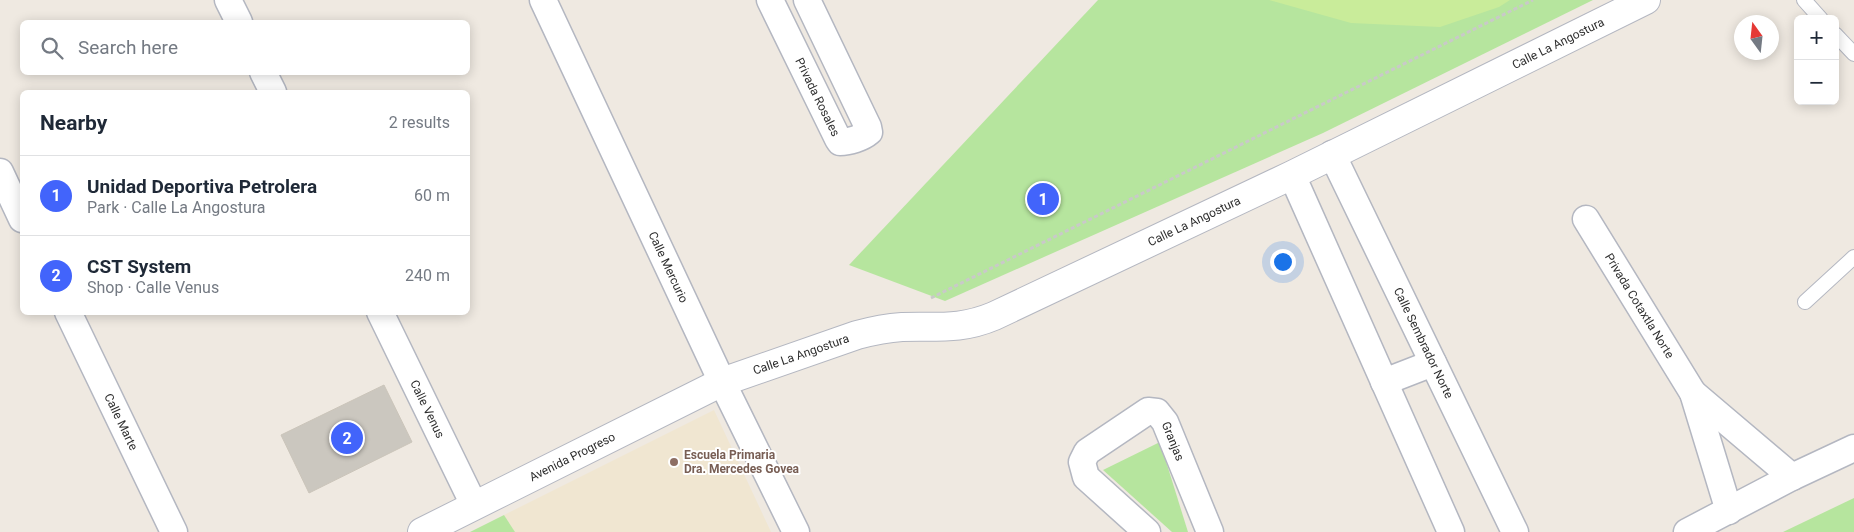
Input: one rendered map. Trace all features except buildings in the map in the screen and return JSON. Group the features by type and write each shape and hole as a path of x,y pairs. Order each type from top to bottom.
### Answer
{"street":[{"path":"228,0 238,20"},
{"name":"Calle Mercurio","path":"543,0 722,382 796,532"},
{"name":"Privada Rosales","path":"770,0 838,140 844,142 865,135 869,132 868,127 807,0"},
{"name":"Calle La Angostura","path":"722,382 857,335 901,327 957,327 977,323 1292,175 1646,0"},
{"path":"264,75 272,90"},
{"name":"Calle Sembrador Norte","path":"1332,154 1514,532"},
{"path":"0,172 20,214"},
{"path":"1292,175 1452,532"},
{"name":"Privada Cotaxtla Norte","path":"1586,220 1693,393 1728,511"},
{"name":"Calle Marte","path":"69,315 174,532"},
{"name":"Calle Venus","path":"381,315 474,505"},
{"path":"1384,382 1433,363"},
{"name":"Avenida Progreso","path":"422,532 722,382"},
{"name":"Privada Cotaxtla Norte","path":"1693,393 1792,477"},
{"name":"Granjas","path":"1147,532 1086,477 1082,462 1087,452 1148,411 1157,412 1165,422 1210,532"},
{"path":"1686,532 1792,477 1854,448"}],"lane":[{"path":"1804,0 1817,15"},
{"path":"1839,38 1854,54"},
{"path":"1805,302 1854,258"}],"path":[{"path":"928,300 1533,0"}],"shaded area":[{"name":"Escuela Primaria Dra. Mercedes Govea","path":"714,410 771,532 515,532 504,515"}],"green space":[{"path":"1098,0 1593,0 1323,133 945,301 849,265"},
{"path":"1269,0 1510,0 1499,7 1440,27 1351,23"},
{"path":"1160,442 1188,532 1172,532 1103,470"},
{"path":"1854,498 1854,532 1783,532"},
{"path":"504,515 515,532 470,532"}],"place":[{"name":"Unidad Deportiva Petrolera","path":"1043,199"},
{"name":"CST System","path":"347,438"},
{"name":"Escuela Primaria Dra. Mercedes Govea","path":"674,462"}]}
